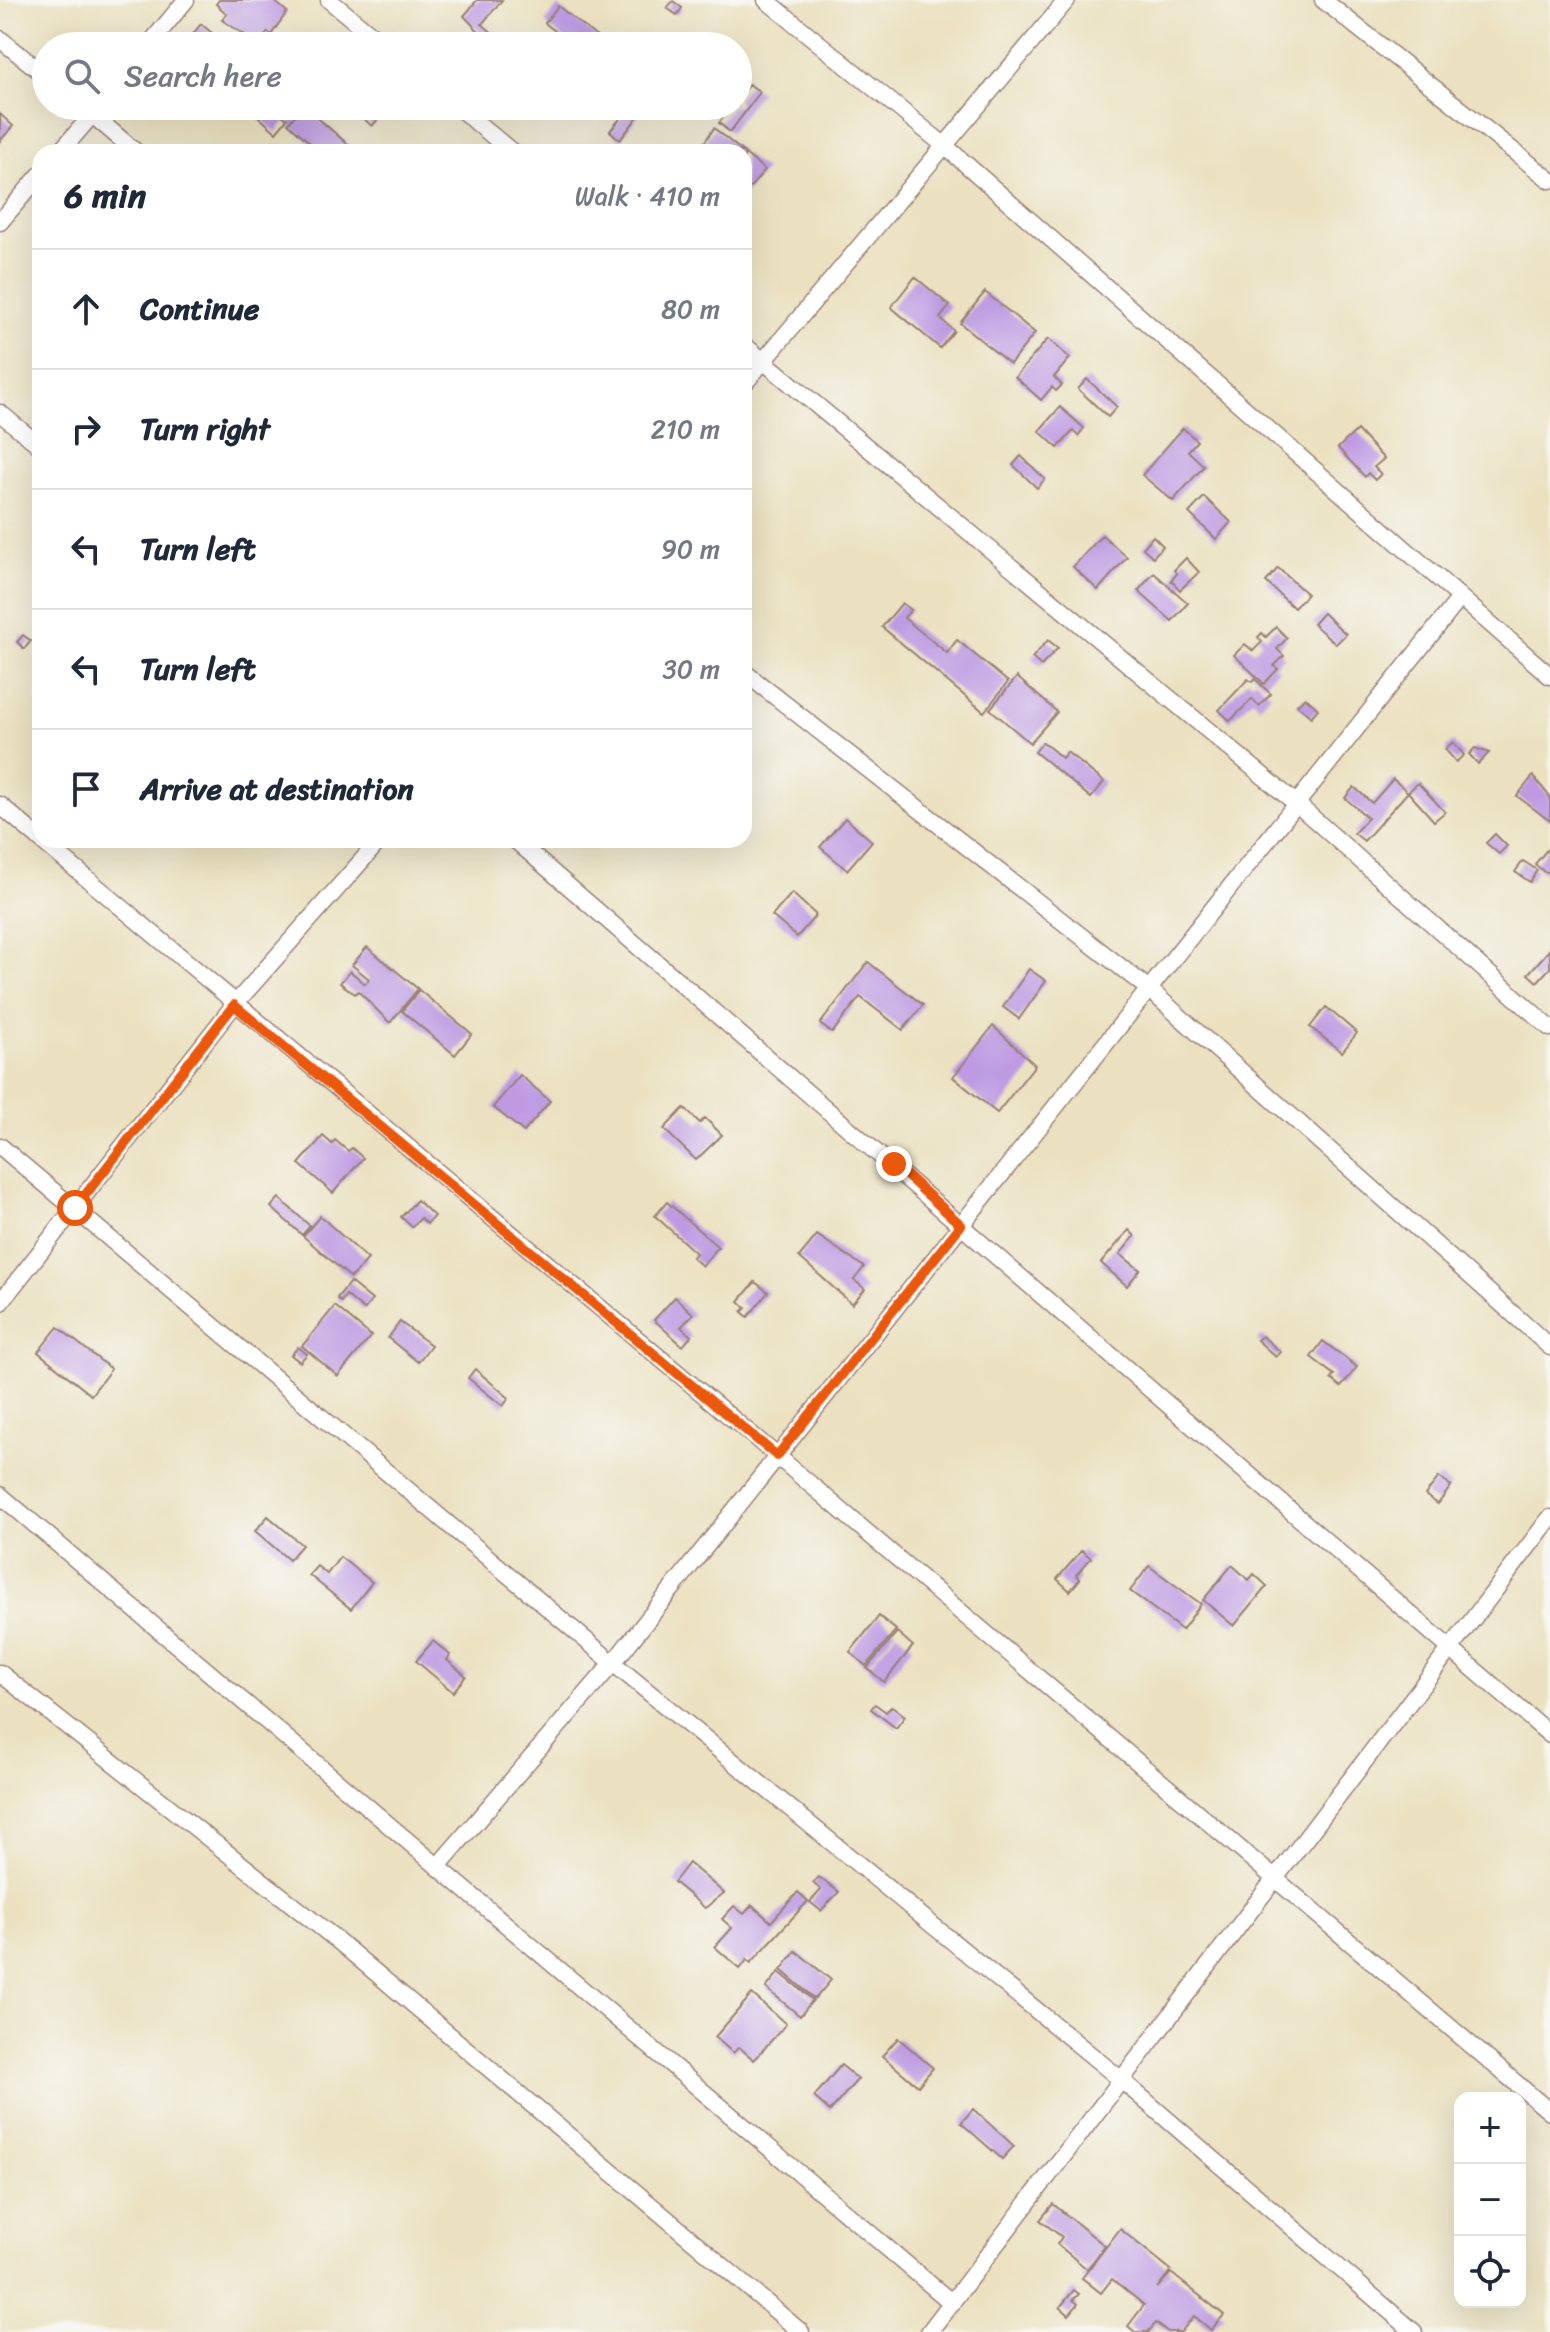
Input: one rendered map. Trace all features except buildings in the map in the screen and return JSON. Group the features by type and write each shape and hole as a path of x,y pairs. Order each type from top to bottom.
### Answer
{"street":[{"path":"160,32 186,0"},
{"path":"329,0 368,32"},
{"path":"766,0 945,146 1550,676"},
{"path":"752,373 1067,0"},
{"path":"1323,0 1550,180"},
{"path":"0,39 32,65"},
{"path":"66,144 84,120"},
{"path":"103,120 128,144"},
{"path":"474,120 502,144"},
{"path":"0,222 32,184"},
{"path":"752,352 1298,805 1550,1028"},
{"path":"0,413 32,439"},
{"path":"438,1866 613,1663 1460,598"},
{"path":"752,678 1150,990 1550,1347"},
{"path":"0,805 32,833"},
{"path":"49,848 777,1456 1550,2112"},
{"path":"0,1303 234,1005 373,848"},
{"path":"524,848 1550,1735"},
{"path":"0,1146 613,1663 1119,2078 1414,2332"},
{"path":"0,1495 952,2303"},
{"path":"929,2332 1119,2078 1276,1879 1550,1518"},
{"path":"0,1673 337,1940 801,2332"}],"route":[{"path":"75,1208 234,1005 777,1456 961,1225 894,1164"}]}
